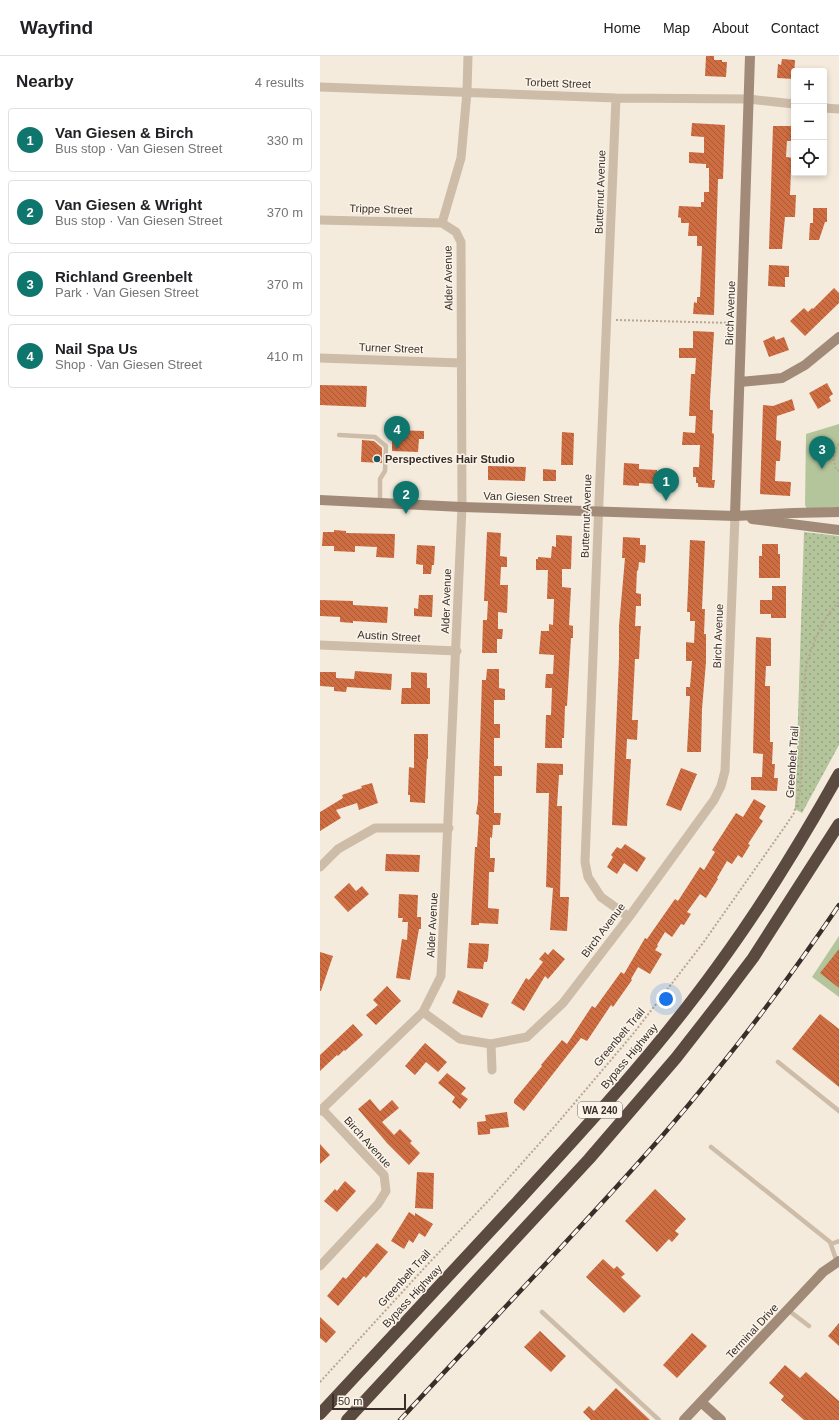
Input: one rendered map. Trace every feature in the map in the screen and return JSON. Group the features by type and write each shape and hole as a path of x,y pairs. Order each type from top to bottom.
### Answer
{"highway":[{"name":"Bypass Highway","path":"320,1414 586,1126 641,1063 718,967 823,804 839,774"},
{"name":"WA 240","path":"347,1420 589,1159 676,1058 753,958 839,824"}],"street":[{"path":"442,223 461,158 467,92 468,56"},
{"name":"Birch Avenue","path":"423,1012 460,1039 491,1044 527,1037 563,1002 629,917 714,800 720,786 725,771 740,382 750,56"},
{"name":"Torbett Street","path":"320,87 616,98 748,99 791,104"},
{"name":"Butternut Avenue","path":"616,98 598,511 585,862 588,877 601,897 629,917"},
{"path":"827,108 839,109"},
{"name":"Trippe Street","path":"320,220 442,223"},
{"name":"Alder Avenue","path":"321,1110 423,1012 441,976 457,652 462,507 461,242 456,232 442,223"},
{"path":"740,382 782,378 805,365 839,337"},
{"name":"Turner Street","path":"320,358 461,363"},
{"name":"Van Giesen Street","path":"320,500 462,507 734,516 839,512"},
{"name":"Van Giesen Street","path":"734,516 839,530"},
{"name":"Austin Street","path":"320,645 457,652"},
{"path":"320,867 338,849 375,828 449,828"},
{"path":"491,1044 492,1070"},
{"name":"Birch Avenue","path":"320,1266 378,1204 386,1191 384,1176 321,1110"},
{"name":"Terminal Drive","path":"684,1420 823,1272 838,1262"},
{"path":"701,1402 721,1420"}],"lane":[{"path":"339,435 375,437 386,446 385,471 380,479 380,503"},
{"path":"778,1062 839,1111"},
{"path":"711,1147 830,1242 838,1262"},
{"path":"831,1244 839,1241"},
{"path":"788,1310 809,1326"},
{"path":"542,1312 659,1420"}],"path":[{"path":"615,320 731,323"},
{"path":"839,444 836,448 834,457 836,469 839,471"},
{"name":"Greenbelt Trail","path":"320,1382 500,1188 633,1034 703,942 786,826 796,808 800,792 805,673 807,663 826,618 834,606 839,602"}],"green space":[{"path":"839,424 839,507 807,509 805,505 806,434"},
{"path":"804,532 839,536 839,745 802,813 795,809"},
{"path":"839,936 839,997 812,977"}],"building":[{"path":"706,56 714,56 714,60 722,60 722,62 727,62 726,77 705,76"},
{"path":"782,59 795,60 795,68 791,68 791,79 777,78 778,64 781,65"},
{"path":"692,123 725,125 723,179 718,179 714,315 693,314 694,302 697,303 697,297 700,297 702,246 697,246 697,236 688,236 689,223 681,223 681,218 678,217 679,206 701,207 701,202 704,202 704,192 709,192 709,168 706,168 706,164 689,163 689,152 704,153 704,137 691,136"},
{"path":"773,126 791,126 791,141 787,141 786,157 791,158 790,195 796,195 795,217 785,217 782,249 769,249"},
{"path":"813,208 827,208 827,222 825,222 819,240 809,240 810,223 813,223"},
{"path":"769,265 789,266 789,277 785,277 785,287 768,286"},
{"path":"834,288 839,293 839,303 805,336 790,321 804,308 808,312 812,308 813,309"},
{"path":"693,331 714,332 710,410 713,410 712,433 714,434 712,480 715,480 714,488 698,487 696,477 693,477 693,467 699,467 700,445 682,445 683,432 695,433 696,416 689,416 691,374 695,374 696,358 679,358 679,348 693,348"},
{"path":"774,336 776,340 784,337 789,350 769,357 763,341"},
{"path":"827,383 833,394 829,397 831,401 818,409 809,393"},
{"path":"320,385 367,386 366,407 320,405"},
{"path":"792,399 795,410 777,416 776,440 781,441 781,445 780,461 776,461 775,481 791,482 790,496 760,494 763,405 773,406"},
{"path":"392,430 424,431 424,439 419,439 418,452 392,451"},
{"path":"562,432 574,433 573,465 561,465"},
{"path":"362,440 374,441 382,448 382,463 361,462"},
{"path":"624,463 639,464 639,469 657,470 657,484 639,483 639,486 623,485"},
{"path":"488,466 526,467 525,481 488,480"},
{"path":"543,469 556,470 556,481 543,481"},
{"path":"334,530 346,531 346,533 395,534 394,558 376,557 377,547 355,546 355,552 334,551 334,546 322,546 323,532 334,532"},
{"path":"487,532 501,533 500,556 507,557 507,567 501,567 500,585 508,585 507,613 498,612 498,629 503,629 502,639 497,639 497,653 482,653 483,620 487,620 488,601 484,601"},
{"path":"556,535 572,536 571,569 562,569 562,587 571,588 569,625 573,626 573,638 571,638 567,706 565,706 564,738 562,738 562,748 545,748 546,715 551,715 552,688 545,688 546,674 553,674 554,655 539,654 541,631 549,631 549,624 553,625 554,599 547,599 548,570 536,570 536,559 538,559 538,557 551,558 552,546 556,547"},
{"path":"623,537 640,538 640,545 646,545 645,563 639,562 638,571 637,570 636,593 641,594 641,606 636,606 635,626 641,626 639,659 635,659 632,720 638,720 637,740 627,739 626,759 631,759 627,826 612,825 619,626 625,558 622,558"},
{"path":"690,540 705,541 702,609 705,609 704,634 706,634 706,662 702,709 701,752 687,752 690,696 686,696 686,687 690,687 692,661 686,661 686,642 694,643 695,621 690,621 690,612 687,612"},
{"path":"762,544 778,544 778,554 780,554 780,578 759,578 759,556 762,556"},
{"path":"417,545 435,546 434,565 432,565 431,574 423,574 423,565 416,564"},
{"path":"772,586 786,586 786,618 771,618 771,614 760,614 760,600 772,600"},
{"path":"419,595 433,595 432,617 414,616 414,608 418,609"},
{"path":"320,600 353,601 353,605 388,607 387,623 353,621 353,623 340,622 340,617 320,616"},
{"path":"756,637 771,638 771,666 766,666 765,686 770,686 770,742 773,742 772,764 775,764 774,778 778,778 777,791 751,790 751,777 762,777 763,754 753,753"},
{"path":"487,669 499,669 499,688 505,689 505,700 494,700 494,724 500,724 500,738 494,738 494,766 502,766 502,776 494,776 494,813 501,813 500,825 493,825 492,838 490,837 490,858 495,858 494,872 489,872 488,908 499,909 498,924 479,923 479,925 471,925 475,847 477,847 479,815 476,814 478,802 482,680 486,680"},
{"path":"355,671 392,674 391,690 347,687 346,692 334,691 334,687 320,686 320,672 336,672 336,678 354,679"},
{"path":"411,672 427,673 427,688 430,688 430,704 401,704 402,688 411,688"},
{"path":"414,734 428,734 425,803 410,802 410,795 408,795 409,767 414,768"},
{"path":"537,763 563,764 563,775 559,775 557,806 562,806 560,897 569,897 567,931 550,930 553,888 546,887 549,793 536,793"},
{"path":"681,768 697,774 681,811 666,805"},
{"path":"372,783 378,803 359,810 357,803 336,810 341,818 320,831 320,812 343,798 342,795 362,788 361,786"},
{"path":"754,799 766,806 759,818 763,821 748,844 750,845 742,858 738,855 732,864 727,861 706,898 700,894 687,912 691,914 684,925 681,924 672,937 665,932 655,950 662,954 650,974 638,967 631,979 632,980 613,1007 611,1005 587,1041 581,1038 524,1111 514,1103 514,1100 562,1040 567,1044 592,1006 595,1008 621,972 624,974 645,938 647,939 675,899 678,901 700,867 704,870 715,852 712,850 736,813 743,817"},
{"path":"625,844 646,858 637,872 624,863 617,874 607,867 613,857 611,855 617,847 621,849"},
{"path":"386,854 420,855 419,872 385,871"},
{"path":"349,883 356,891 362,886 369,894 348,912 334,897"},
{"path":"399,894 418,895 417,917 421,917 421,929 419,929 410,980 396,978 402,939 407,940 408,922 402,922 403,918 398,918"},
{"path":"469,943 489,944 488,958 487,962 484,962 483,969 467,968"},
{"path":"553,949 565,959 548,979 545,976 524,1011 511,1003 526,978 529,980 543,962 539,959 545,952 548,955"},
{"path":"839,949 839,988 820,973"},
{"path":"320,952 333,956 321,991 320,991"},
{"path":"387,986 401,1001 376,1025 366,1015 378,1005 373,1000"},
{"path":"458,990 489,1004 482,1018 452,1003"},
{"path":"820,1014 839,1029 839,1087 792,1049"},
{"path":"353,1024 363,1035 345,1051 344,1050 338,1056 337,1055 320,1071 320,1055"},
{"path":"425,1043 447,1062 438,1072 426,1062 415,1075 405,1066"},
{"path":"447,1073 466,1088 461,1094 468,1099 460,1109 452,1102 455,1097 438,1083"},
{"path":"370,1099 380,1111 392,1100 399,1108 382,1122 394,1135 400,1129 412,1141 410,1143 420,1153 409,1165 387,1143 358,1109"},
{"path":"507,1112 509,1127 490,1129 490,1134 478,1135 477,1122 486,1121 485,1115"},
{"path":"320,1144 330,1155 320,1164"},
{"path":"417,1172 434,1173 433,1209 415,1208"},
{"path":"345,1181 356,1191 337,1212 324,1201 335,1189 337,1191"},
{"path":"655,1189 686,1219 675,1231 679,1234 672,1242 669,1239 657,1252 625,1221"},
{"path":"409,1212 415,1216 415,1213 433,1224 425,1237 419,1233 413,1243 409,1240 404,1249 391,1241"},
{"path":"377,1243 388,1252 366,1278 364,1276 338,1306 327,1296 343,1277 346,1279"},
{"path":"603,1259 614,1269 617,1266 625,1274 621,1277 641,1296 624,1313 586,1277"},
{"path":"320,1317 336,1332 326,1343 320,1338"},
{"path":"839,1323 839,1346 828,1336"},
{"path":"540,1331 566,1356 551,1372 524,1347"},
{"path":"692,1333 707,1346 677,1378 663,1365"},
{"path":"785,1365 800,1378 806,1372 839,1401 839,1420 804,1420 781,1400 784,1396 769,1383"},
{"path":"616,1388 650,1420 591,1420 583,1412 589,1406 594,1411"}],"railway":[{"path":"400,1420 663,1135 754,1023 798,964 839,905"}],"place":[{"name":"Nail Spa Us","path":"397,449"},
{"name":"Perspectives Hair Studio","path":"377,459"},
{"name":"Richland Greenbelt","path":"822,469"},
{"name":"Van Giesen & Birch","path":"666,501"},
{"name":"Van Giesen & Wright","path":"406,514"}]}
